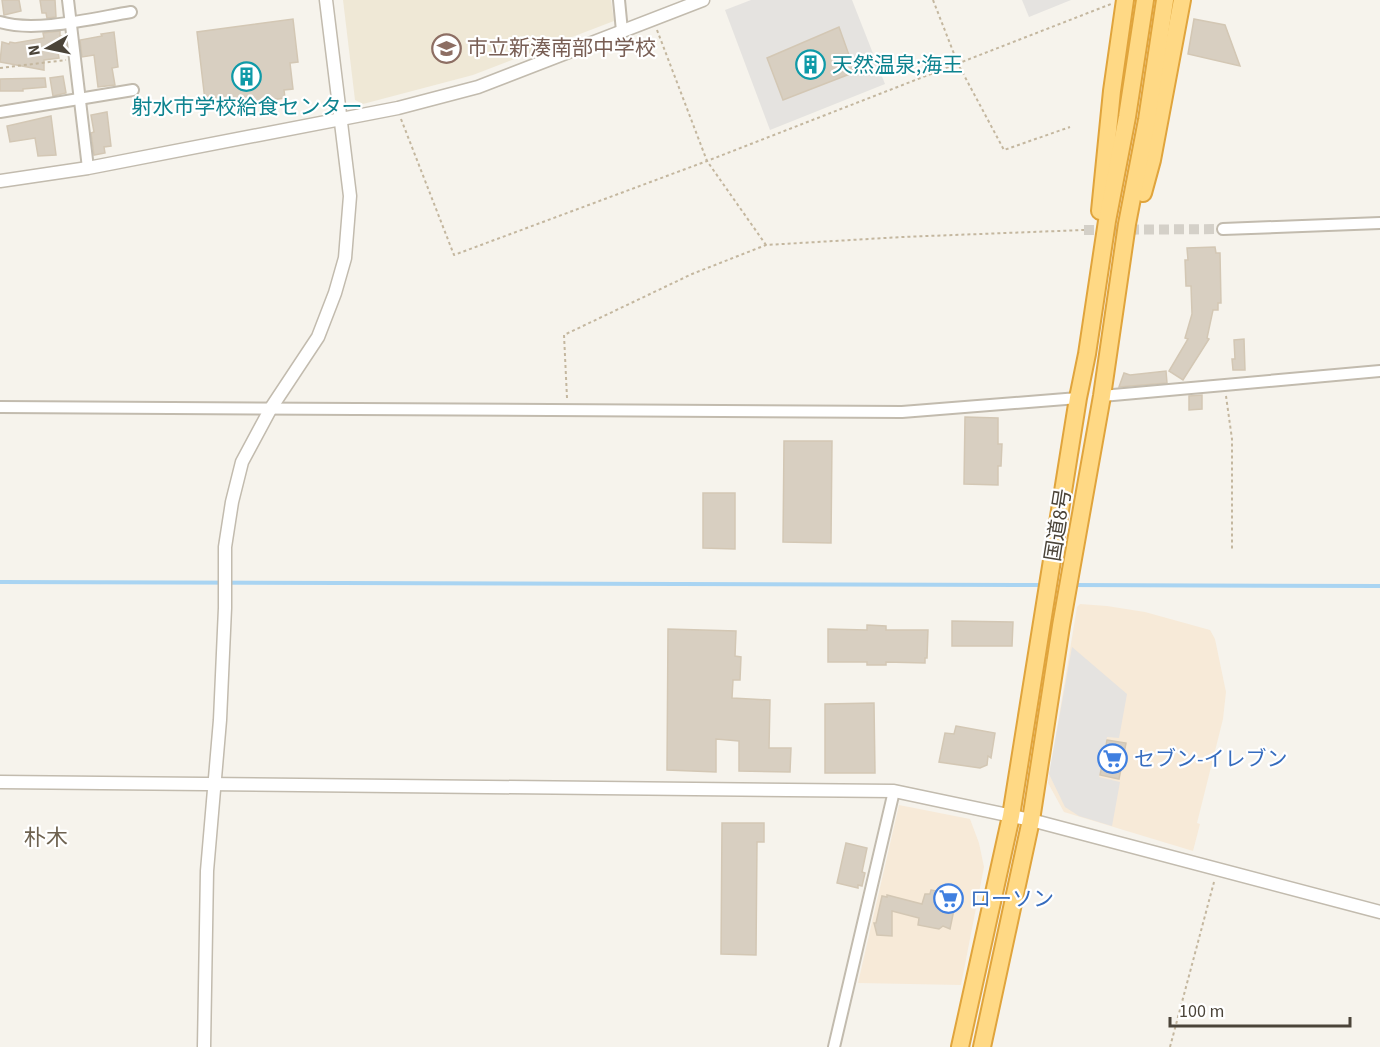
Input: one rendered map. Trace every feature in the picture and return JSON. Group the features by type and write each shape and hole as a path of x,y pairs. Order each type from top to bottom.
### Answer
{"highway":[{"name":"国道8号","path":"960,1047 1011,816 1041,622 1145,0"},
{"name":"国道8号","path":"982,1047 1031,820 1165,0"},
{"path":"1117,287 1152,160 1182,0"},
{"path":"1091,326 1102,181 1120,1"}],"street":[{"path":"68,0 88,168"},
{"path":"204,1047 207,871 220,720 225,547 232,502 242,462 271,408 318,337 335,293 345,258 350,196 326,0"},
{"path":"619,0 622,31"},
{"path":"0,181 88,168 398,108 478,87 703,0"},
{"path":"0,22 16,27 70,22 131,12"},
{"path":"0,112 133,90"},
{"path":"1223,229 1380,223"},
{"path":"1101,396 1380,371"},
{"path":"0,407 902,411 1078,398"},
{"path":"0,782 894,791 1031,820 1380,912"},
{"path":"834,1047 894,791"}],"path":[{"path":"933,0 958,64 1004,150 1070,127"},
{"path":"398,108 454,255 707,161 1120,1"},
{"path":"652,20 707,161 766,245"},
{"path":"0,68 19,68 75,59"},
{"path":"567,410 564,335 692,274 766,245 1084,230"},
{"path":"1222,385 1232,439 1232,549"},
{"path":"1170,1047 1218,869"}],"shaded area":[{"name":"市立新湊南部中学校","path":"343,0 611,0 614,21 473,75 363,104 355,100"},
{"path":"751,0 852,0 885,84 770,130 725,10"},
{"path":"1022,0 1071,0 1029,17"},
{"path":"1080,604 1145,612 1210,630 1215,639 1226,692 1223,719 1197,823 1200,824 1193,851 1064,812 1048,783 1077,607"},
{"path":"1072,647 1127,694 1119,738 1107,737 1099,777 1120,782 1112,826 1079,816 1065,807 1049,774"},
{"path":"899,805 970,819 979,843 984,867 961,985 858,983"}],"building":[{"path":"2,0 19,0 21,11 4,15"},
{"path":"40,0 55,0 56,17 47,18 46,13 42,13"},
{"name":"射水市学校給食センター","path":"293,19 298,62 290,63 293,89 284,90 285,98 206,109 197,32"},
{"path":"1194,19 1225,25 1240,66 1188,54"},
{"name":"天然温泉;海王","path":"839,27 855,72 783,100 767,58"},
{"path":"60,31 60,36 64,36 66,51 58,52 59,58 44,60 44,70 0,62 2,42 9,44 10,42 44,38 43,33"},
{"path":"114,32 118,67 112,68 115,85 98,87 94,55 82,57 80,40"},
{"path":"63,76 66,93 53,96 50,78"},
{"path":"45,78 46,87 23,89 23,91 0,91 0,79"},
{"path":"107,112 111,146 104,147 105,153 94,155 91,115"},
{"path":"51,116 56,155 38,156 35,138 10,142 7,126"},
{"path":"1215,247 1216,253 1220,253 1221,303 1218,303 1218,310 1213,310 1207,338 1209,339 1183,380 1169,371 1188,339 1185,338 1192,314 1191,286 1186,286 1187,248"},
{"path":"1244,339 1245,370 1233,370 1234,340"},
{"path":"1166,371 1167,383 1119,387 1124,373 1130,375"},
{"path":"1202,395 1202,409 1189,410 1189,396"},
{"path":"965,417 998,418 998,444 1002,444 1001,466 998,466 998,485 964,484"},
{"path":"784,441 832,441 831,543 783,542"},
{"path":"703,493 735,493 735,549 703,548"},
{"path":"952,621 1013,622 1012,646 952,646"},
{"path":"867,625 886,626 886,630 928,630 925,663 886,662 886,665 867,665 867,662 828,662 828,629 867,630"},
{"path":"668,629 736,631 735,656 741,657 740,680 733,680 732,698 770,700 769,748 791,748 790,772 739,771 739,741 716,739 716,772 667,770"},
{"path":"874,703 875,773 825,773 825,704"},
{"path":"956,726 995,733 991,758 988,756 987,765 980,768 939,762 945,733 954,734"},
{"name":"セブン-イレブン","path":"1107,740 1126,743 1119,779 1100,775"},
{"path":"722,823 764,823 764,842 757,842 756,955 721,954"},
{"path":"846,843 867,848 862,872 865,873 862,886 858,885 858,888 837,883"},
{"path":"931,890 957,895 950,929 943,926 939,929 918,925 919,918 892,911 892,936 877,935 874,923 876,923 882,896 887,897 887,895 922,904 925,894 930,894"}],"waterway":[{"path":"0,582 1043,585"},
{"path":"1072,585 1380,586"}],"tunnel":[{"path":"1084,230 1223,229"}],"place":[{"name":"市立新湊南部中学校","path":"446,48"},
{"name":"天然温泉;海王","path":"811,65"},
{"name":"射水市学校給食センター","path":"247,76"},
{"name":"セブン-イレブン","path":"1113,759"},
{"name":"ローソン","path":"949,899"}],"district":[{"name":"朴木","path":"46,838"}]}
